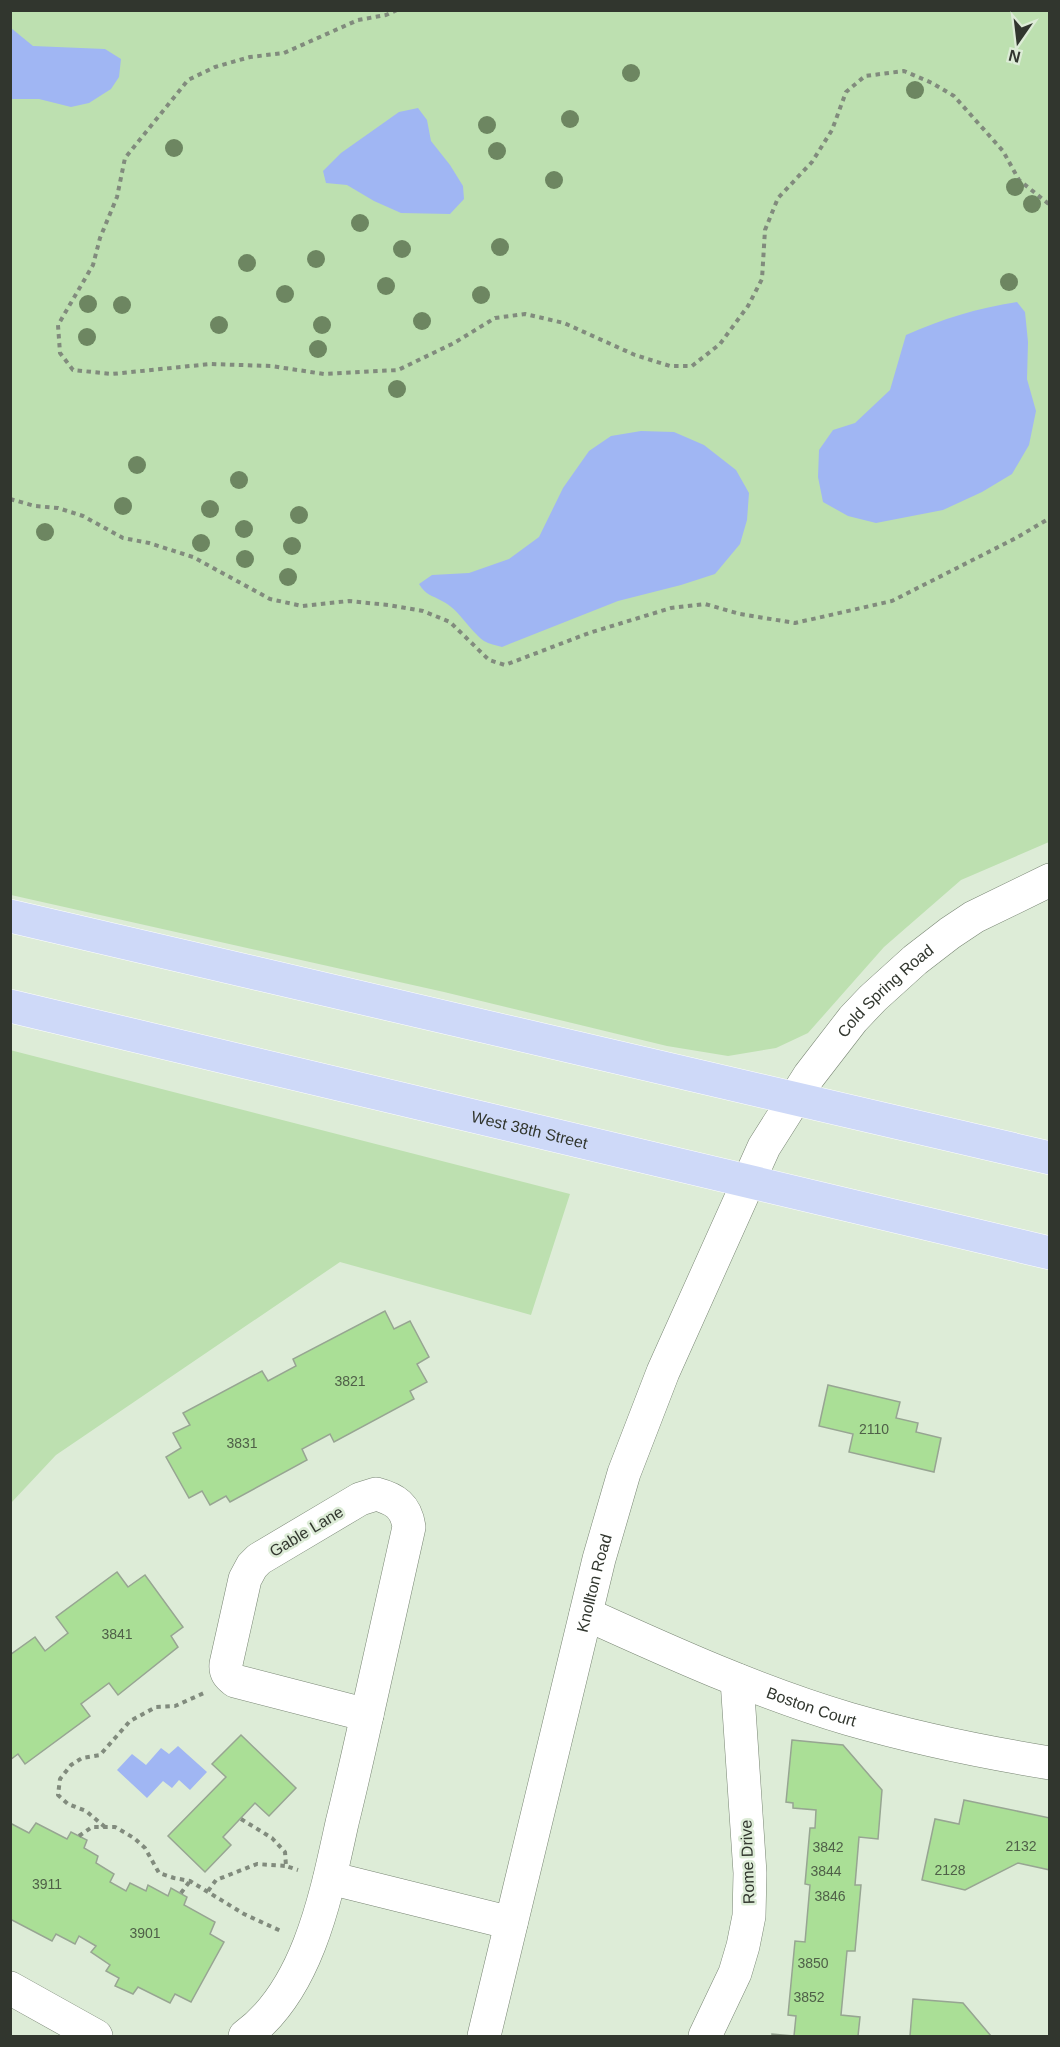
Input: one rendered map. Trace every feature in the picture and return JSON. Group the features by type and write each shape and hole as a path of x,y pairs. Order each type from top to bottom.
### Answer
{"main road":[{"path":"10,916 1050,1158"},
{"name":"West 38th Street","path":"10,1006 1050,1253"}],"street":[{"name":"Cold Spring Road","path":"764,1148 794,1099 853,1019 873,998 915,960 974,917 1050,880"},
{"name":"Knollton Road","path":"484,2037 609,1524 636,1440 663,1372 764,1148"},
{"name":"Gable Lane","path":"231,1678 227,1674 226,1664 245,1579 252,1566 259,1559 360,1499 376,1494 393,1498 402,1506 408,1517 409,1527 330,1878 298,1970 281,1999 245,2037"},
{"name":"Boston Court","path":"586,1614 737,1680 848,1719 934,1741 1050,1763"},
{"path":"231,1678 367,1715"},
{"name":"Rome Drive","path":"705,2037 735,1973 749,1916 750,1873 737,1680"},
{"path":"330,1878 512,1923"},
{"path":"10,1988 96,2037"}],"path":[{"path":"397,10 386,15 358,20 284,53 250,57 215,67 188,80 125,158 117,197 100,238 93,265 58,325 60,353 73,370 112,374 210,364 271,366 324,374 398,370 454,343 495,318 525,314 564,323 635,355 670,366 692,366 720,344 748,306 762,279 765,230 778,198 812,162 831,130 846,92 865,76 904,71 954,96 1003,152 1019,180 1050,205"},
{"path":"10,499 35,506 58,508 83,516 123,538 149,543 193,557 270,598 302,606 349,601 423,611 450,622 489,660 505,665 589,633 671,608 705,604 740,614 795,623 892,601 1005,544 1050,518"},
{"path":"105,1827 86,1811 68,1804 58,1795 60,1779 71,1765 82,1758 100,1755 130,1721 156,1707 175,1706 199,1696 231,1678"},
{"path":"241,1818 272,1838 285,1852 286,1866"},
{"path":"79,1836 92,1827 115,1827 134,1838 145,1848 159,1873 190,1881 244,1914 309,1943"},
{"path":"208,1890 216,1880 257,1864 286,1866 330,1878"},
{"path":"181,1893 190,1881"}],"green space":[{"path":"11,11 1049,11 1049,842 961,880 884,947 808,1033 776,1048 728,1056 667,1046 444,992 11,895"},
{"path":"10,1050 570,1194 531,1315 340,1262 56,1455 11,1503"}],"water":[{"path":"11,28 33,46 105,49 121,59 119,77 111,89 89,103 71,107 39,99 11,99"},
{"path":"418,108 427,120 431,141 463,186 464,199 450,214 401,213 347,185 326,183 323,171 341,153 399,112"},
{"path":"1017,302 1025,312 1028,342 1027,379 1036,411 1029,445 1012,474 982,492 943,510 876,523 848,516 823,502 818,477 819,450 833,430 855,423 890,390 906,335 960,315"},
{"path":"641,431 674,432 704,445 736,470 749,493 747,520 740,544 715,574 618,601 502,647 484,641 454,609 429,594 419,584 432,575 469,573 509,559 539,537 563,488 589,451 611,436"},
{"path":"178,1746 207,1772 190,1790 179,1780 172,1788 163,1781 147,1798 117,1770 132,1754 146,1765 161,1748 169,1754"}],"building":[{"path":"385,1311 394,1329 410,1321 429,1357 417,1364 427,1382 410,1391 414,1399 334,1442 330,1434 302,1449 307,1460 230,1502 226,1496 210,1505 202,1491 189,1498 166,1457 181,1448 173,1433 190,1425 183,1413 262,1371 268,1381 296,1366 293,1359"},
{"path":"828,1385 900,1402 896,1418 918,1423 916,1432 941,1438 934,1472 849,1452 853,1434 819,1426"},
{"path":"117,1572 128,1587 145,1575 183,1627 171,1636 178,1647 118,1695 109,1683 81,1704 90,1716 25,1764 18,1754 10,1760 10,1655 35,1637 45,1651 68,1633 56,1617"},
{"path":"241,1735 296,1788 269,1816 255,1803 223,1837 231,1845 205,1872 168,1836 226,1777 212,1764"},
{"path":"792,1740 843,1745 882,1790 878,1839 859,1837 855,1885 861,1885 855,1951 847,1951 841,2015 860,2017 858,2036 794,2036 796,2016 788,2015 795,1941 805,1942 810,1885 805,1884 810,1828 815,1828 816,1810 793,1808 793,1803 786,1802"},
{"path":"964,1800 1050,1818 1050,1870 1018,1863 965,1890 922,1880 935,1819 959,1824"},
{"path":"10,1823 29,1833 36,1823 67,1839 71,1832 87,1840 84,1848 98,1856 96,1863 114,1874 110,1882 126,1891 130,1883 146,1891 148,1885 168,1896 171,1888 187,1897 184,1905 215,1922 210,1934 224,1942 191,2002 175,1994 170,2003 138,1987 133,1994 115,1986 119,1978 106,1971 110,1965 91,1952 96,1946 79,1936 75,1944 56,1934 52,1941 10,1919"},
{"path":"913,1999 963,2003 991,2036 910,2036"}]}
